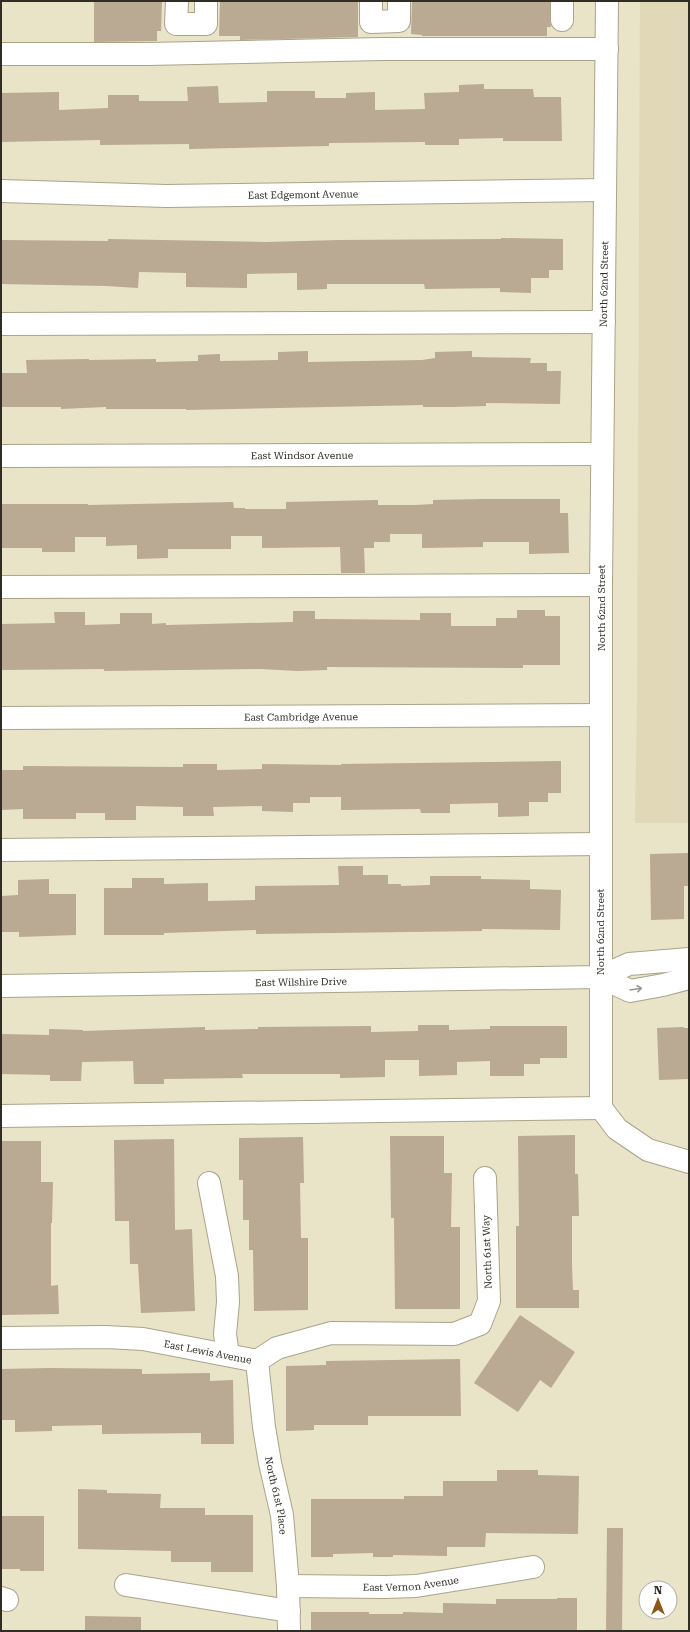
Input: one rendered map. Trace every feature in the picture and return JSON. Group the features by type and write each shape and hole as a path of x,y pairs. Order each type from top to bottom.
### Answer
{"street":[{"path":"176,1 176,24 206,24 206,1"},
{"path":"371,1 371,22 399,21 399,1"},
{"name":"North 62nd Street","path":"601,1108 600,715 607,1"},
{"path":"1,54 148,54 381,49 607,49"},
{"name":"East Edgemont Avenue","path":"1,191 166,196 605,190"},
{"path":"1,324 604,322"},
{"name":"East Windsor Avenue","path":"1,456 602,454"},
{"path":"1,587 601,585"},
{"name":"East Cambridge Avenue","path":"1,718 600,715"},
{"path":"1,850 600,844"},
{"name":"East Wilshire Drive","path":"1,986 600,977 629,964 689,959"},
{"name":"East Wilshire Drive","path":"600,977 630,991 663,985 689,978"},
{"path":"1,1116 601,1108 617,1129 648,1150 689,1162"},
{"name":"North 61st Way","path":"480,1324 489,1301 485,1178"},
{"path":"209,1182 227,1276 228,1302 225,1334 228,1355"},
{"name":"East Lewis Avenue","path":"1,1338 106,1337 143,1339 257,1361 277,1348 331,1333 454,1334 480,1324"},
{"name":"North 61st Place","path":"257,1361 264,1427 270,1463 282,1515 288,1586 289,1621"},
{"name":"East Vernon Avenue","path":"288,1586 416,1586 533,1567"},
{"path":"126,1585 289,1621"}],"shaded area":[{"path":"640,1 689,1 689,823 635,823 637,706"}],"building":[{"path":"94,1 162,1 161,31 157,31 157,41 94,42"},
{"path":"220,1 358,1 358,37 240,40 240,36 219,36"},
{"path":"412,1 550,1 551,27 547,27 547,36 422,36 411,34"},
{"path":"484,84 484,89 533,89 534,97 561,97 562,141 503,141 503,138 459,139 459,145 425,145 425,142 329,143 329,146 189,149 189,144 100,145 100,140 1,142 1,93 59,92 59,110 108,108 108,95 139,95 139,101 188,101 187,87 218,86 219,103 267,102 267,91 315,91 315,98 346,98 346,93 375,92 375,110 425,109 424,93 459,92 459,85"},
{"path":"501,238 563,239 563,270 549,270 549,278 531,278 531,293 500,292 500,288 425,289 424,284 327,284 327,289 297,290 297,273 247,274 247,288 186,287 186,273 139,272 138,288 1,284 1,240 108,241 108,239 266,242"},
{"path":"308,351 308,362 422,360 435,358 435,352 472,351 472,357 531,358 530,363 547,363 547,371 561,371 560,404 486,403 486,406 452,407 423,407 423,405 186,410 106,409 106,407 61,409 61,407 1,407 1,373 27,373 26,360 156,359 156,362 198,361 198,355 220,354 220,361 278,360 278,352"},
{"path":"560,499 560,513 568,513 569,553 529,554 529,542 483,542 483,547 422,548 422,534 390,534 390,542 374,542 374,548 364,548 365,573 341,573 340,547 262,548 262,536 231,536 231,549 168,549 168,558 137,559 137,545 106,546 106,537 75,537 75,552 42,552 42,548 1,548 1,504 88,505 233,502 234,508 286,509 286,502 378,500 378,505 415,505 433,504 433,500"},
{"path":"517,610 545,610 545,616 560,616 560,665 523,665 523,668 327,667 327,670 298,671 261,669 104,671 104,669 1,670 1,624 55,623 54,612 85,612 85,625 120,624 120,613 152,613 152,624 166,623 166,625 293,622 293,611 315,611 315,619 420,620 420,613 451,613 451,626 496,626 496,618 517,618"},
{"path":"561,761 561,793 548,793 548,802 529,802 529,816 498,817 498,803 450,804 450,813 421,813 420,809 341,810 341,797 310,797 310,803 293,803 293,812 262,811 262,806 213,807 214,816 183,816 183,807 136,806 136,820 105,820 105,813 76,813 76,819 23,819 23,809 1,810 1,770 23,770 23,766 183,767 183,764 217,764 217,770 262,769 262,764 341,765"},
{"path":"689,853 689,886 684,886 684,919 651,920 650,854"},
{"path":"338,866 363,866 363,875 388,875 388,884 401,884 401,886 430,885 430,876 481,876 481,879 530,880 530,889 561,890 560,930 482,929 482,931 256,934 256,930 164,933 164,935 104,935 104,888 132,888 132,878 164,878 164,884 208,883 208,901 255,900 255,886 339,885"},
{"path":"49,879 49,894 76,894 76,935 19,937 19,932 1,932 1,896 18,895 18,880"},
{"path":"418,1025 449,1025 449,1030 490,1029 490,1026 567,1026 567,1058 540,1058 540,1064 524,1064 524,1076 490,1076 490,1061 457,1062 457,1075 419,1076 419,1060 385,1060 385,1077 340,1078 340,1074 242,1074 243,1078 164,1079 164,1084 134,1084 133,1061 82,1062 81,1081 50,1081 50,1075 1,1074 1,1034 49,1035 49,1029 83,1031 205,1027 205,1030 258,1029 258,1027 371,1026 371,1032 418,1031"},
{"path":"657,1028 689,1028 689,1079 659,1080"},
{"path":"575,1135 575,1174 578,1174 579,1216 572,1216 572,1266 573,1290 579,1290 579,1308 516,1308 516,1226 519,1226 518,1136"},
{"path":"390,1136 444,1136 444,1173 452,1173 451,1227 460,1227 460,1309 395,1309 394,1218 391,1218"},
{"path":"303,1137 304,1183 300,1183 301,1238 308,1238 308,1310 254,1311 253,1250 249,1250 249,1220 243,1220 243,1180 239,1180 239,1138"},
{"path":"174,1139 175,1230 192,1229 195,1311 141,1313 138,1264 130,1264 129,1221 115,1221 114,1140"},
{"path":"1,1141 41,1141 41,1182 53,1182 51,1223 51,1286 58,1285 59,1314 1,1315"},
{"path":"520,1315 575,1352 551,1388 540,1380 518,1412 474,1383"},
{"path":"460,1359 461,1416 368,1416 368,1425 314,1425 314,1430 286,1431 286,1366 326,1365 326,1361"},
{"path":"1,1369 142,1369 142,1374 210,1373 210,1381 233,1380 234,1444 201,1444 201,1433 102,1434 102,1425 52,1426 52,1431 15,1432 15,1420 1,1420"},
{"path":"497,1470 538,1470 538,1475 579,1476 578,1534 486,1533 485,1547 447,1547 447,1556 393,1555 393,1557 373,1557 373,1553 333,1554 333,1557 311,1557 311,1499 404,1499 404,1496 443,1496 443,1481 497,1481"},
{"path":"78,1489 107,1490 107,1493 161,1494 160,1508 205,1508 205,1515 253,1515 253,1572 211,1572 211,1562 171,1562 171,1551 78,1549"},
{"path":"1,1516 44,1516 44,1571 1,1569"},
{"path":"607,1528 623,1528 622,1631 606,1631"},
{"path":"577,1598 577,1631 311,1631 311,1612 369,1612 369,1614 403,1614 403,1612 443,1613 443,1603 496,1604 496,1599"},
{"path":"85,1616 141,1617 141,1631 85,1631"}]}
